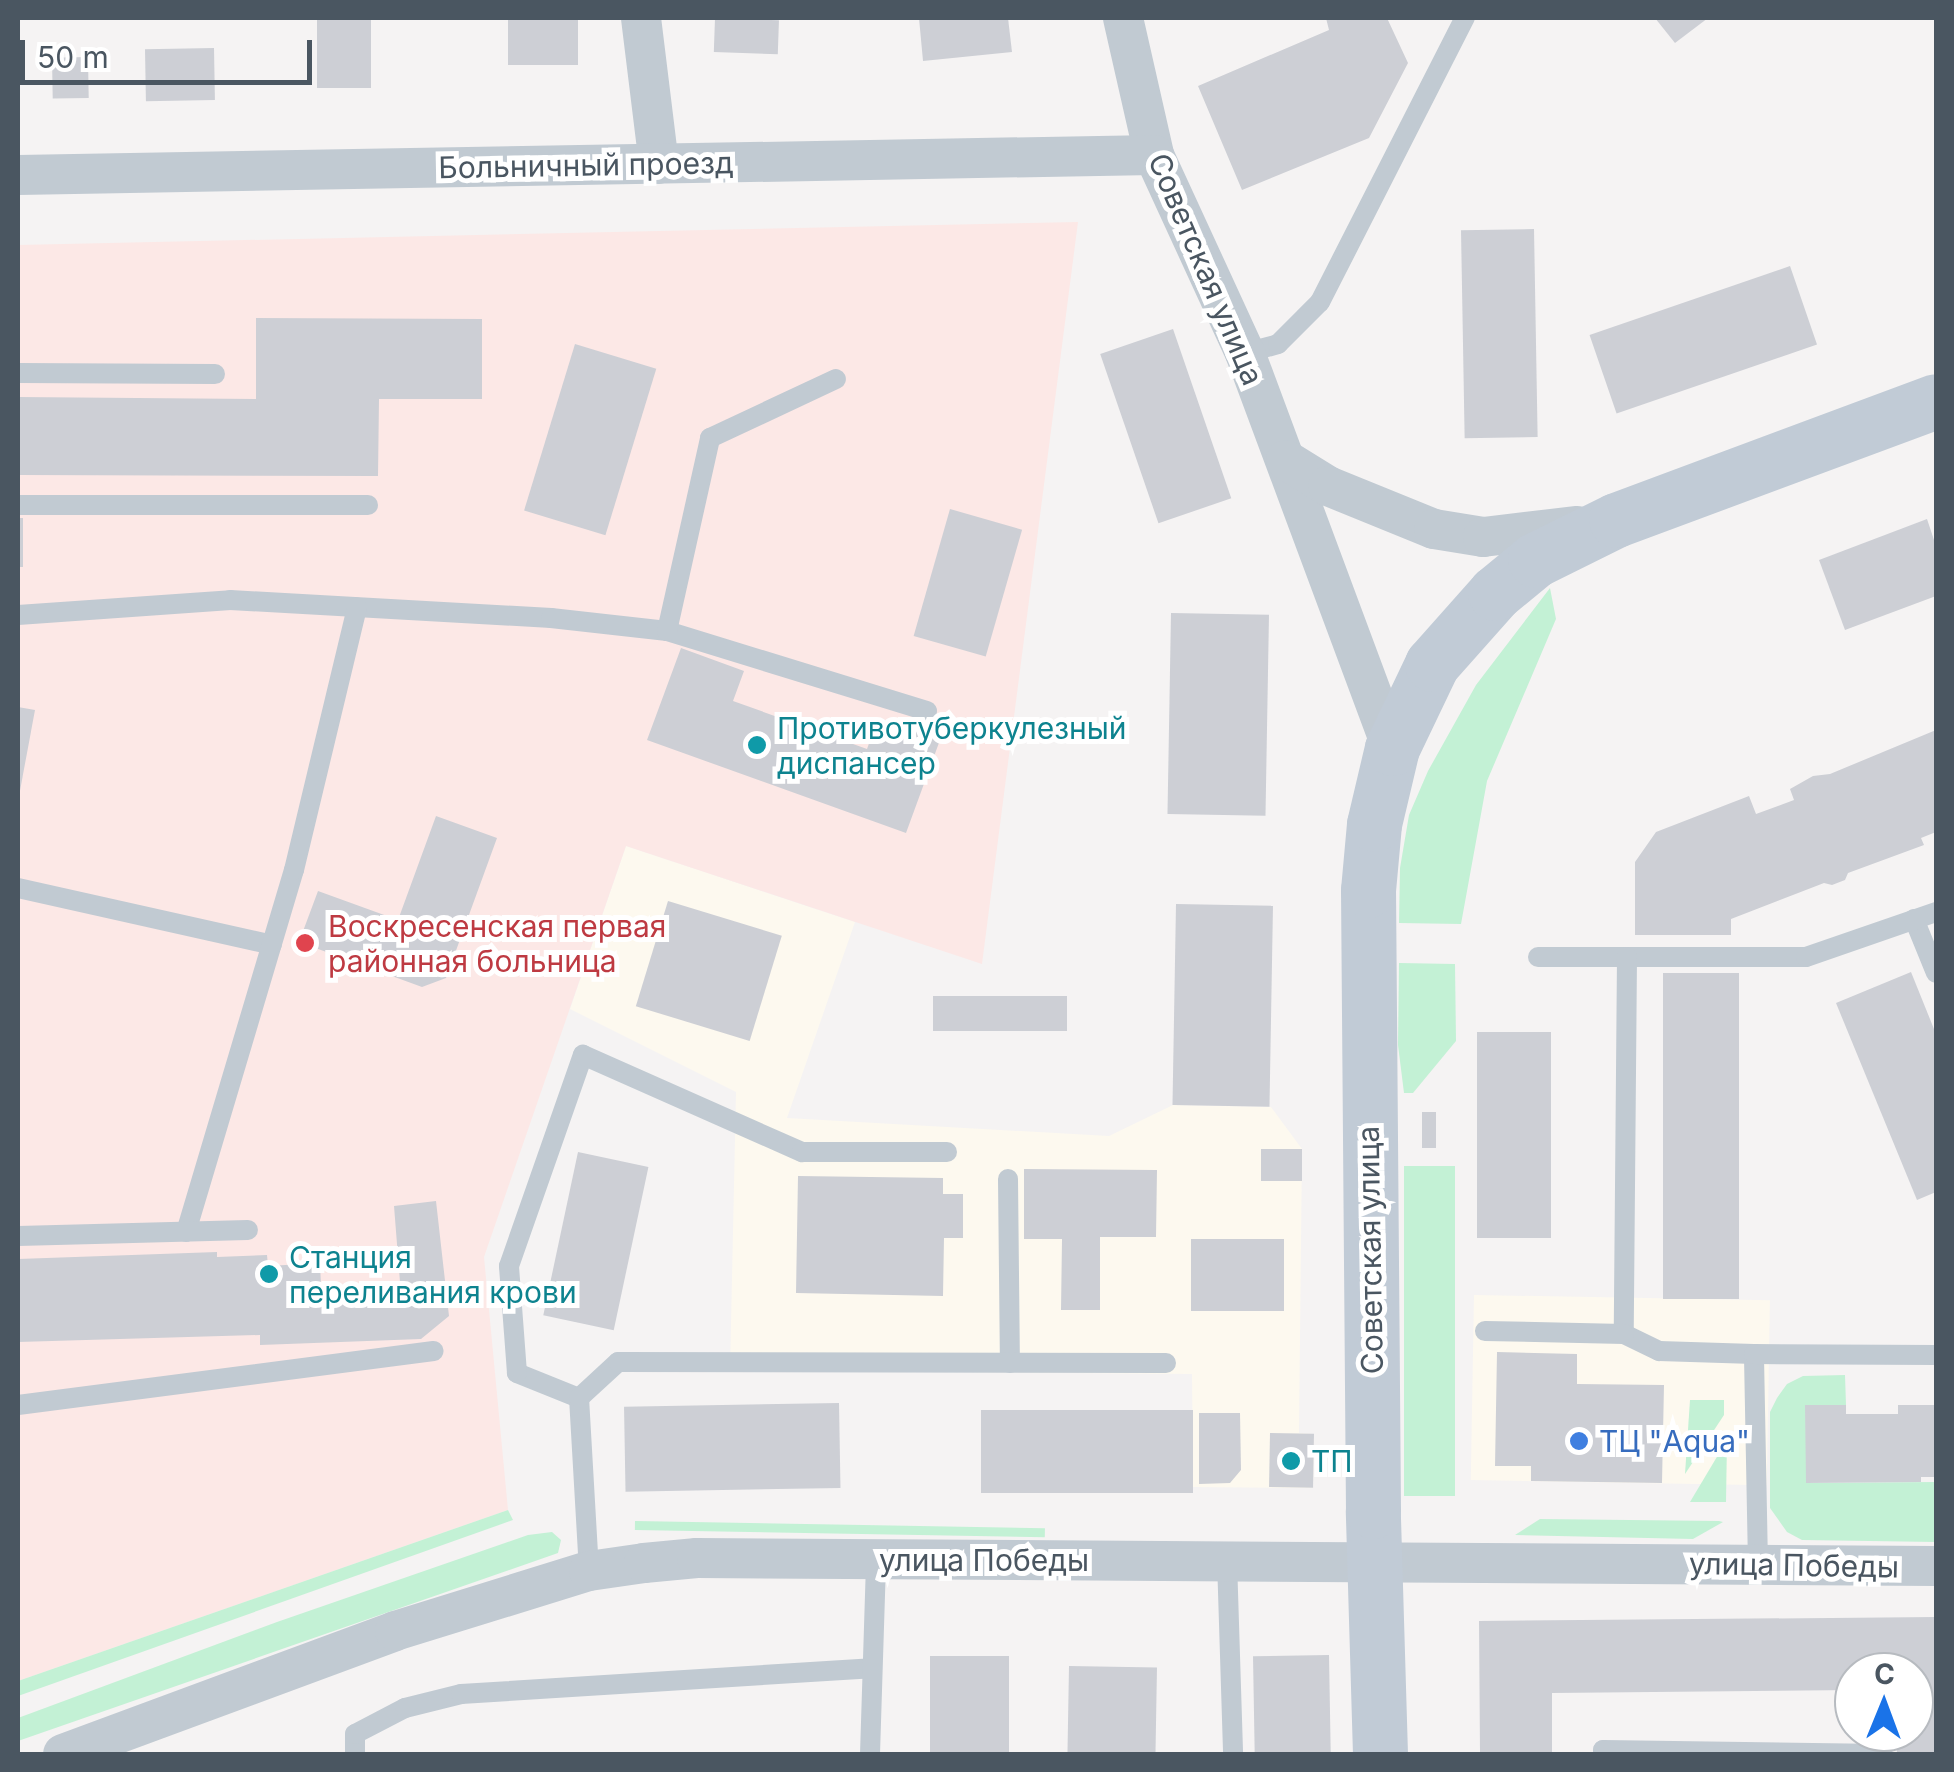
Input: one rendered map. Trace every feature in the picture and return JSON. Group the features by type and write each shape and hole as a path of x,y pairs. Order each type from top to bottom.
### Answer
{"main road":[{"name":"Советская улица","path":"1380,1754 1368,890 1374,824 1392,748 1432,664 1495,593 1535,560 1616,520 1936,401"}],"street":[{"path":"641,18 659,164"},
{"name":"Советская улица","path":"1123,18 1154,155 1245,352 1392,748"},
{"name":"Больничный проезд","path":"18,175 1154,155"},
{"path":"1286,460 1328,486 1434,530 1497,536 1616,520"},
{"name":"улица Победы","path":"63,1754 394,1630 589,1571 697,1558 1936,1566"}],"lane":[{"path":"1245,352 1278,344 1320,302 1464,18"},
{"path":"18,373 214,374"},
{"path":"667,631 710,438 836,379"},
{"path":"18,505 368,505"},
{"path":"18,615 230,600 552,618 667,631 927,711"},
{"path":"186,1232 294,870 357,607"},
{"path":"18,888 272,946"},
{"path":"1538,956 1806,956 1936,912"},
{"path":"1914,919 1936,973"},
{"path":"1624,1334 1627,958"},
{"path":"579,1398 517,1373 509,1266 583,1055 802,1152 947,1152"},
{"path":"1008,1180 1010,1364"},
{"path":"18,1236 248,1230"},
{"path":"1485,1331 1624,1334 1659,1351 1936,1355"},
{"path":"18,1405 434,1352"},
{"path":"1754,1354 1758,1565"},
{"path":"579,1398 618,1362 1166,1363"},
{"path":"579,1398 589,1571"},
{"path":"870,1754 876,1560"},
{"path":"1228,1560 1233,1754"},
{"path":"355,1754 355,1734 405,1708 461,1694 872,1668"},
{"path":"1604,1754 1604,1750 1883,1754"}],"shaded area":[{"name":"Воскресенская первая районная больница","path":"1078,222 982,964 626,846 484,1257 508,1510 18,1681 18,245"},
{"path":"626,846 855,922 787,1118 1109,1136 1173,1105 1271,1107 1302,1149 1299,1433 1314,1434 1313,1488 1193,1487 1192,1374 730,1370 736,1092 570,1009"},
{"path":"1474,1295 1770,1300 1767,1485 1471,1480"}],"green space":[{"path":"1550,588 1556,619 1487,781 1461,924 1399,923 1400,868 1409,815 1428,771 1476,685"},
{"path":"1399,963 1455,964 1456,1041 1413,1093 1404,1093 1398,1045"},
{"path":"1404,1166 1455,1166 1455,1496 1404,1496"},
{"path":"1845,1375 1846,1405 1806,1405 1806,1483 1936,1482 1936,1542 1802,1540 1787,1532 1770,1508 1770,1412 1777,1398 1787,1384 1803,1376"},
{"path":"1690,1400 1724,1400 1724,1415 1685,1474"},
{"path":"1727,1440 1726,1502 1690,1502"},
{"path":"508,1510 513,1520 18,1696 18,1681"},
{"path":"1540,1519 1723,1522 1693,1539 1515,1535"},
{"path":"635,1521 1045,1528 1045,1537 635,1530"},
{"path":"552,1532 561,1540 558,1553 18,1741 18,1718 277,1622 528,1535"}],"building":[{"path":"317,18 371,18 371,88 317,88"},
{"path":"508,18 578,18 578,65 508,65"},
{"path":"715,18 779,20 778,54 714,52"},
{"path":"919,18 1008,18 1012,52 923,61"},
{"path":"1326,18 1387,18 1408,63 1369,138 1242,190 1198,86 1329,30"},
{"path":"1655,18 1708,18 1675,43"},
{"path":"214,48 215,100 146,101 145,49"},
{"path":"88,57 89,98 53,99 52,58"},
{"path":"1534,229 1538,437 1465,438 1461,230"},
{"path":"1790,266 1817,344 1617,413 1590,335"},
{"path":"256,318 482,319 482,399 379,399 378,476 18,475 18,397 256,399"},
{"path":"1173,329 1231,498 1158,523 1100,354"},
{"path":"575,344 656,369 605,535 524,510"},
{"path":"950,509 1022,530 986,657 914,636"},
{"path":"18,518 23,518 23,567 18,567"},
{"path":"1927,519 1936,546 1936,596 1845,630 1819,560"},
{"path":"1171,613 1269,615 1265,816 1167,814"},
{"name":"Противотуберкулезный диспансер","path":"681,648 744,671 733,701 867,749 878,718 940,740 906,833 647,740"},
{"path":"18,707 35,710 19,796 18,796"},
{"path":"1936,730 1936,832 1921,838 1924,845 1848,873 1845,880 1832,885 1824,883 1731,919 1731,935 1635,935 1635,862 1656,832 1749,796 1756,814 1794,800 1790,789 1813,776 1830,774"},
{"path":"436,816 497,838 446,978 422,987 299,942 318,891 398,920"},
{"path":"668,901 782,936 750,1041 636,1006"},
{"path":"1176,904 1273,906 1269,1107 1172,1105"},
{"path":"1911,972 1936,1034 1936,1192 1917,1200 1836,1003"},
{"path":"1663,973 1739,973 1739,1299 1663,1299"},
{"path":"933,996 1067,996 1067,1031 933,1031"},
{"path":"1477,1032 1551,1032 1551,1238 1477,1238"},
{"path":"1422,1112 1436,1112 1436,1148 1422,1148"},
{"path":"1261,1149 1302,1149 1302,1181 1261,1181"},
{"path":"578,1152 648,1167 614,1330 543,1315"},
{"path":"1024,1169 1157,1170 1156,1237 1100,1237 1100,1310 1061,1310 1062,1239 1024,1239"},
{"path":"798,1176 943,1178 943,1194 963,1194 963,1238 944,1238 943,1296 796,1293"},
{"path":"436,1201 449,1316 421,1339 260,1345 260,1335 18,1342 18,1259 217,1252 217,1257 267,1255 268,1266 320,1263 321,1286 400,1282 394,1206"},
{"path":"1191,1239 1284,1239 1284,1311 1191,1311"},
{"name":"ТЦ \"Aqua\"","path":"1497,1352 1577,1354 1577,1384 1664,1385 1662,1483 1531,1481 1531,1466 1495,1466"},
{"path":"839,1403 840,1488 626,1492 624,1407"},
{"path":"1805,1405 1846,1405 1846,1414 1898,1414 1898,1405 1936,1405 1936,1477 1921,1477 1921,1482 1806,1483"},
{"path":"981,1410 1193,1410 1193,1493 981,1493"},
{"path":"1199,1413 1240,1413 1241,1470 1230,1483 1199,1484"},
{"name":"ТП","path":"1270,1433 1314,1434 1313,1488 1269,1487"},
{"path":"1936,1617 1936,1754 1897,1752 1934,1752 1934,1652 1834,1652 1834,1690 1552,1693 1552,1754 1480,1754 1479,1621"},
{"path":"1329,1655 1331,1754 1255,1754 1253,1656"},
{"path":"930,1656 1009,1656 1009,1754 930,1754"},
{"path":"1069,1666 1157,1668 1155,1754 1067,1754"}],"place":[{"name":"Противотуберкулезный диспансер","path":"757,745"},
{"name":"Воскресенская первая районная больница","path":"305,943"},
{"name":"Станция переливания крови","path":"269,1274"},
{"name":"ТЦ \"Aqua\"","path":"1579,1441"},
{"name":"ТП","path":"1291,1461"}]}
